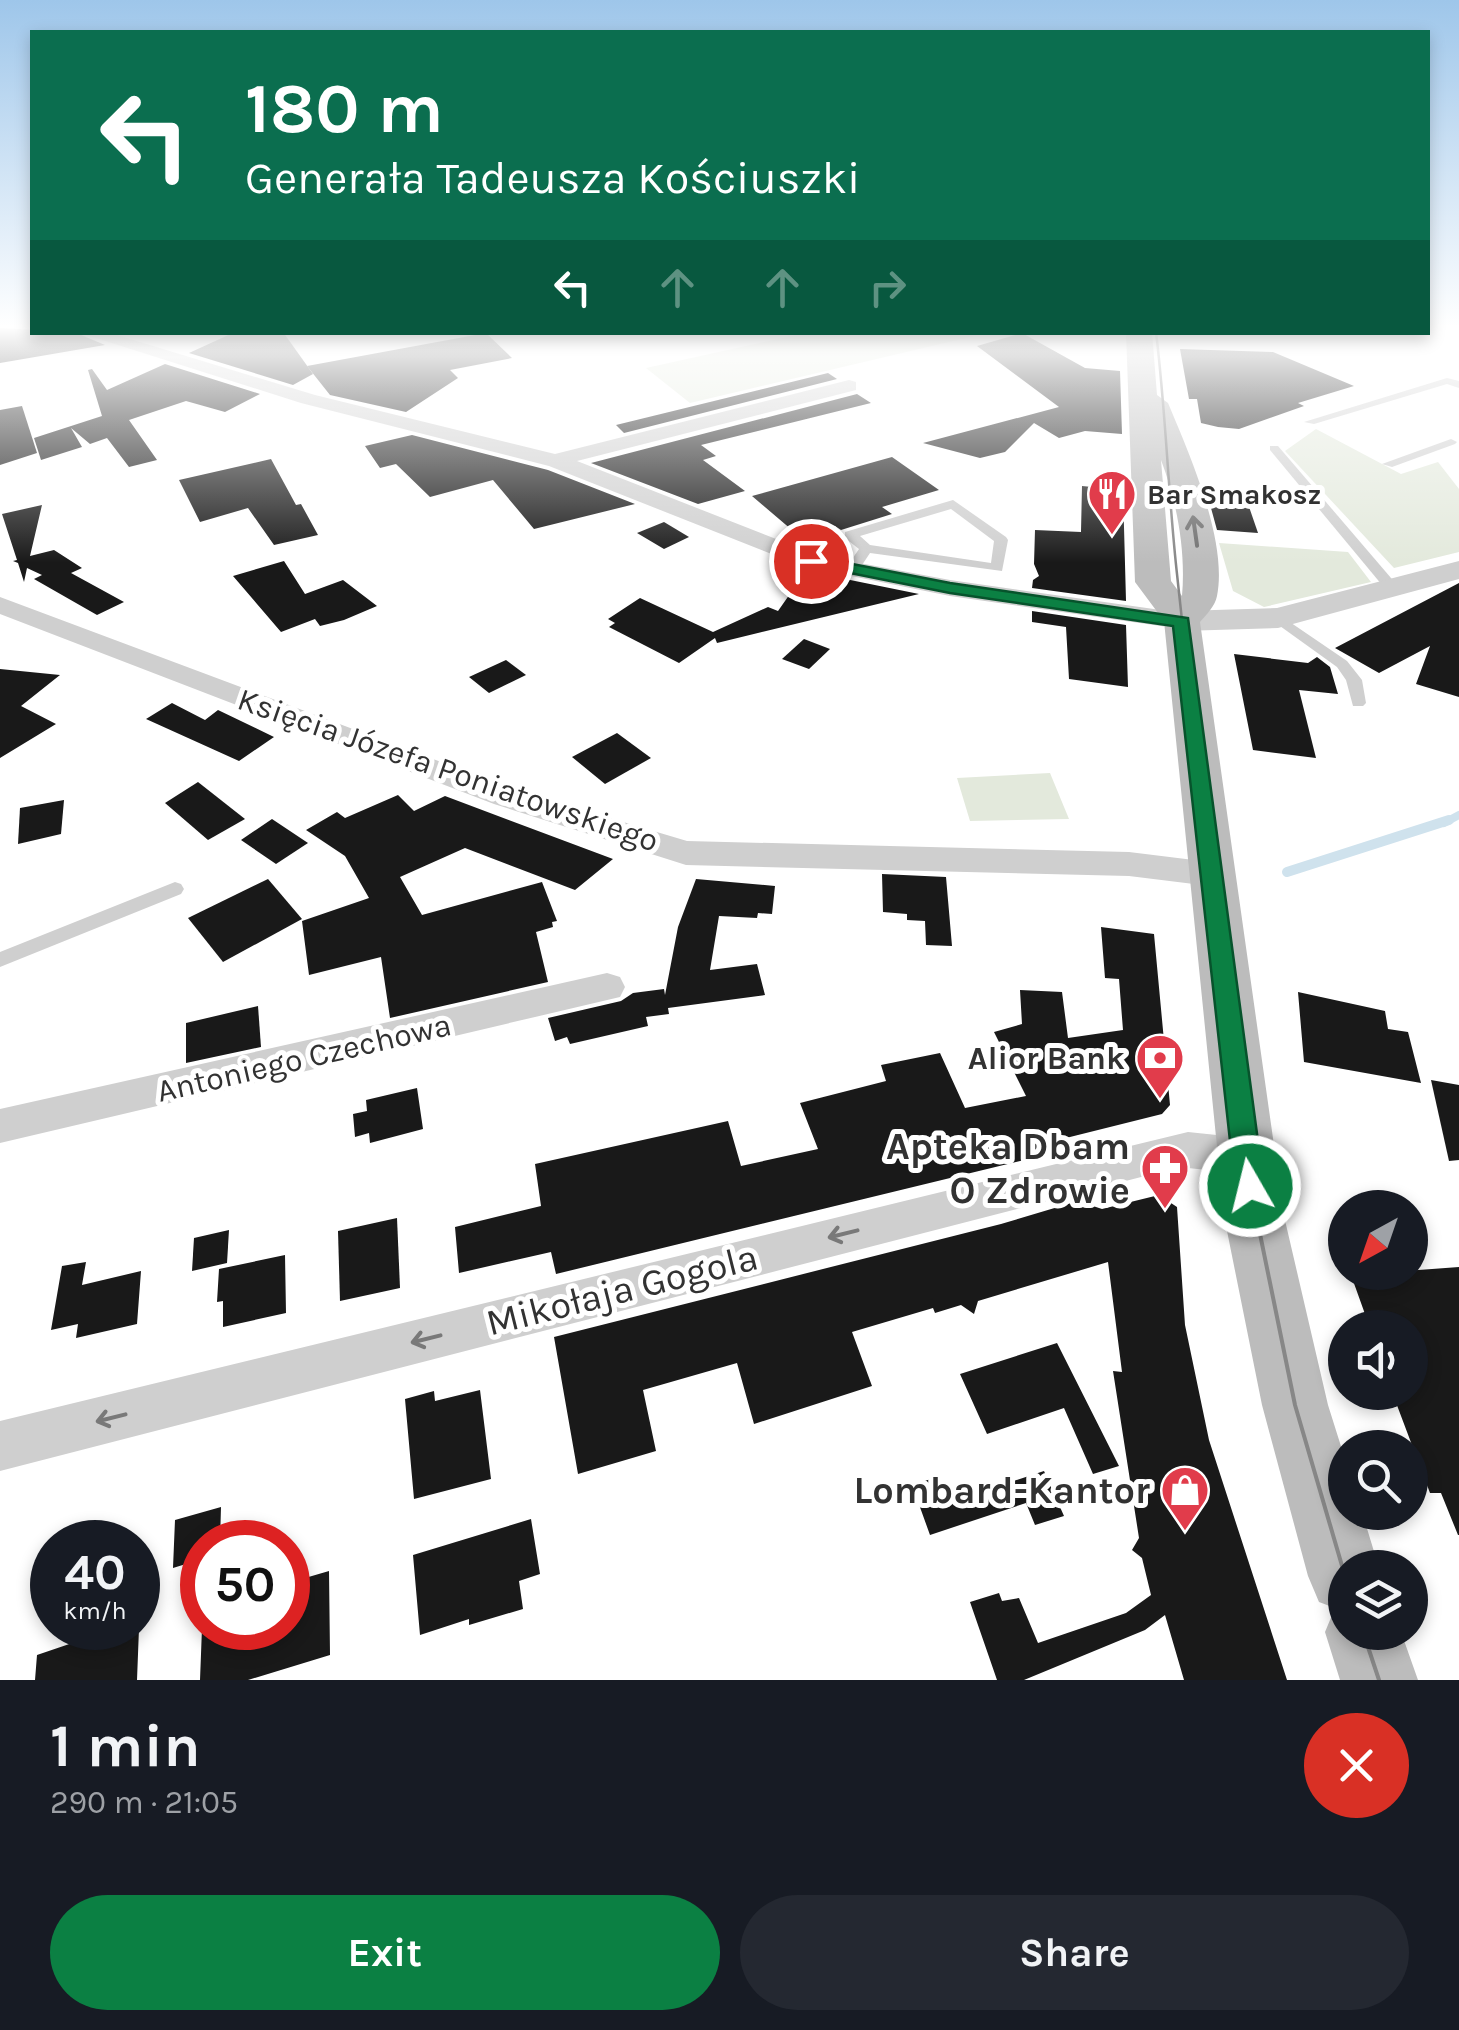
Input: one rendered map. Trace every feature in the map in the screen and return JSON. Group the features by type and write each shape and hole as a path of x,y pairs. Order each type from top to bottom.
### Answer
{"main road":[{"path":"1145,406 1153,582 1182,622 1245,1156 1264,1269 1295,1406 1337,1550"},
{"path":"1155,406 1192,504 1202,590 1182,622"},
{"path":"1369,1650 1379,1680"}],"street":[{"path":"338,406 557,461 777,550 852,571 1182,622 1278,618 1459,570"},
{"path":"557,461 583,451 766,406"},
{"name":"Księcia Józefa Poniatowskiego","path":"0,604 505,798 686,853 1129,864 1210,874"},
{"name":"Antoniego Czechowa","path":"0,1126 607,987"},
{"name":"Mikołaja Gogola","path":"0,1446 1145,1158 1188,1150 1245,1156"}],"lane":[{"path":"1310,422 1362,406"},
{"path":"1388,464 1456,443"},
{"path":"1274,448 1392,588"},
{"path":"953,504 1002,540 997,568 866,548 850,535 953,504"},
{"path":"852,571 866,548"},
{"path":"1278,618 1342,664 1354,680 1358,704"},
{"path":"0,960 175,889"}],"shaded area":[{"path":"1316,429 1401,474 1438,462 1459,489 1459,552 1394,568 1285,451"},
{"path":"1219,543 1348,552 1371,582 1264,607 1233,591"},
{"path":"1050,773 1069,819 970,821 957,778"}],"building":[{"path":"22,406 37,453 0,465 0,410"},
{"path":"99,406 170,406 129,420 157,460 129,467 107,438 90,444 71,428 82,447 41,460 34,438 102,416"},
{"path":"205,406 236,406 225,412"},
{"path":"381,406 415,406 406,412"},
{"path":"692,406 729,406 624,433 616,425"},
{"path":"809,406 857,406 701,445 716,456 703,460 745,491 698,504 591,463"},
{"path":"1121,406 1122,434 1085,431 1059,438 1034,423 1005,452 980,458 923,443 1059,407"},
{"path":"1198,406 1303,406 1239,429 1201,423"},
{"path":"412,435 548,470 635,504 534,529 493,480 430,497 396,464 380,468 365,446"},
{"path":"892,457 939,490 882,507 892,514 841,530 835,526 799,536 752,496"},
{"path":"271,459 318,535 274,545 248,508 200,522 179,480"},
{"path":"1082,486 1123,490 1126,601 1032,588 1033,580 1039,576 1034,564 1035,530 1081,532"},
{"path":"1208,497 1247,501 1258,533 1217,530"},
{"path":"42,505 30,556 54,550 82,568 71,573 124,602 97,615 34,579 42,575 27,568 24,582 18,563 13,561 17,560 2,514"},
{"path":"664,522 689,537 664,549 637,533"},
{"path":"284,561 305,594 343,580 377,606 344,620 320,626 315,619 281,632 233,576"},
{"path":"806,571 919,594 717,643 715,638 679,663 609,627 615,623 608,619 640,598 713,632 768,607 778,611"},
{"path":"1459,583 1459,697 1416,684 1430,646 1379,673 1335,648"},
{"path":"1032,611 1126,625 1128,687 1069,679 1066,627 1032,622"},
{"path":"804,639 830,649 809,669 782,659"},
{"path":"1234,654 1308,663 1317,657 1330,667 1338,694 1299,690 1316,758 1253,750"},
{"path":"506,660 526,675 489,693 469,677"},
{"path":"0,669 60,675 21,706 56,724 0,758"},
{"path":"172,703 205,720 218,710 274,737 239,761 146,719"},
{"path":"617,733 651,758 605,784 572,757"},
{"path":"198,782 245,819 208,840 165,803"},
{"path":"398,795 414,811 445,796 613,859 575,890 465,848 400,877 422,915 542,882 557,921 552,922 553,927 536,932 548,982 390,1018 381,957 309,975 302,921 369,898 345,856 306,830 337,812 345,818"},
{"path":"64,800 61,834 18,844 20,808"},
{"path":"272,819 308,843 276,864 241,840"},
{"path":"882,874 946,877 952,946 926,945 925,921 907,920 907,914 883,912"},
{"path":"268,879 302,919 223,962 188,918"},
{"path":"696,879 775,886 772,914 758,913 757,918 719,916 710,970 757,964 765,995 668,1008 669,1014 646,1017 648,1026 570,1044 567,1037 555,1041 548,1018 621,1001 633,993 664,989 665,995 678,927"},
{"path":"1101,927 1154,934 1170,1105 1162,1114 1058,1140 1053,1153 556,1274 551,1252 459,1273 455,1227 541,1206 535,1164 728,1121 741,1166 818,1149 800,1103 886,1081 881,1065 940,1053 965,1108 1026,1096 994,1032 1022,1024 1020,990 1062,992 1068,1038 1123,1030 1119,979 1105,978"},
{"path":"1298,992 1385,1011 1388,1029 1408,1032 1421,1083 1304,1062"},
{"path":"258,1006 261,1047 186,1063 186,1023"},
{"path":"1431,1080 1459,1085 1459,1160 1449,1161"},
{"path":"417,1088 423,1129 370,1143 369,1133 355,1137 353,1114 367,1111 366,1100"},
{"path":"1159,1195 1177,1207 1185,1325 1209,1440 1287,1680 1184,1680 1165,1615 1145,1630 1024,1680 997,1680 970,1602 999,1593 1002,1601 1019,1598 1038,1643 1126,1613 1151,1595 1142,1558 1132,1550 1139,1538 1113,1371 1122,1372 1108,1262 978,1301 974,1314 961,1305 935,1313 933,1308 852,1332 872,1386 754,1424 737,1363 643,1390 656,1451 578,1474 554,1337 1078,1201 1102,1209"},
{"path":"397,1218 400,1288 340,1301 338,1231"},
{"path":"229,1230 227,1263 192,1271 194,1238"},
{"path":"285,1255 286,1313 223,1327 223,1301 217,1302 219,1269"},
{"path":"86,1262 82,1285 141,1271 137,1324 76,1338 78,1324 51,1330 62,1266"},
{"path":"1459,1267 1459,1535 1441,1493 1430,1493 1428,1488 1428,1430 1406,1430 1399,1410 1428,1410 1428,1310 1364,1310 1356,1290 1428,1290 1428,1269"},
{"path":"1057,1343 1119,1466 1093,1474 1064,1408 987,1434 960,1374"},
{"path":"480,1390 491,1479 414,1499 405,1399 434,1391 435,1401"},
{"path":"1044,1471 1064,1516 1035,1525 1026,1503 930,1535 912,1485 937,1477 947,1503"},
{"path":"221,1507 221,1520 180,1520 180,1566 173,1568 175,1520"},
{"path":"531,1519 540,1574 519,1581 523,1609 469,1625 469,1619 420,1635 413,1555"},
{"path":"329,1571 330,1655 248,1680 200,1680 201,1650 310,1650 310,1577"},
{"path":"52,1650 138,1650 137,1680 35,1680 37,1655"}],"waterway":[{"path":"1444,823 1459,815"},
{"path":"1287,872 1449,820"}],"tram line":[{"path":"1163,406 1185,652 1251,1193"},
{"path":"1251,1190 1295,1405 1337,1550"},
{"path":"1369,1650 1379,1680"}],"place":[{"name":"Bar Smakosz","path":"1112,536"},
{"name":"Alior Bank","path":"1160,1100"},
{"name":"Apteka Dbam O Zdrowie","path":"1165,1210"},
{"name":"Lombard-Kantor","path":"1185,1532"}],"route":[{"path":"811,561 950,588 1182,622 1250,1186"}]}
